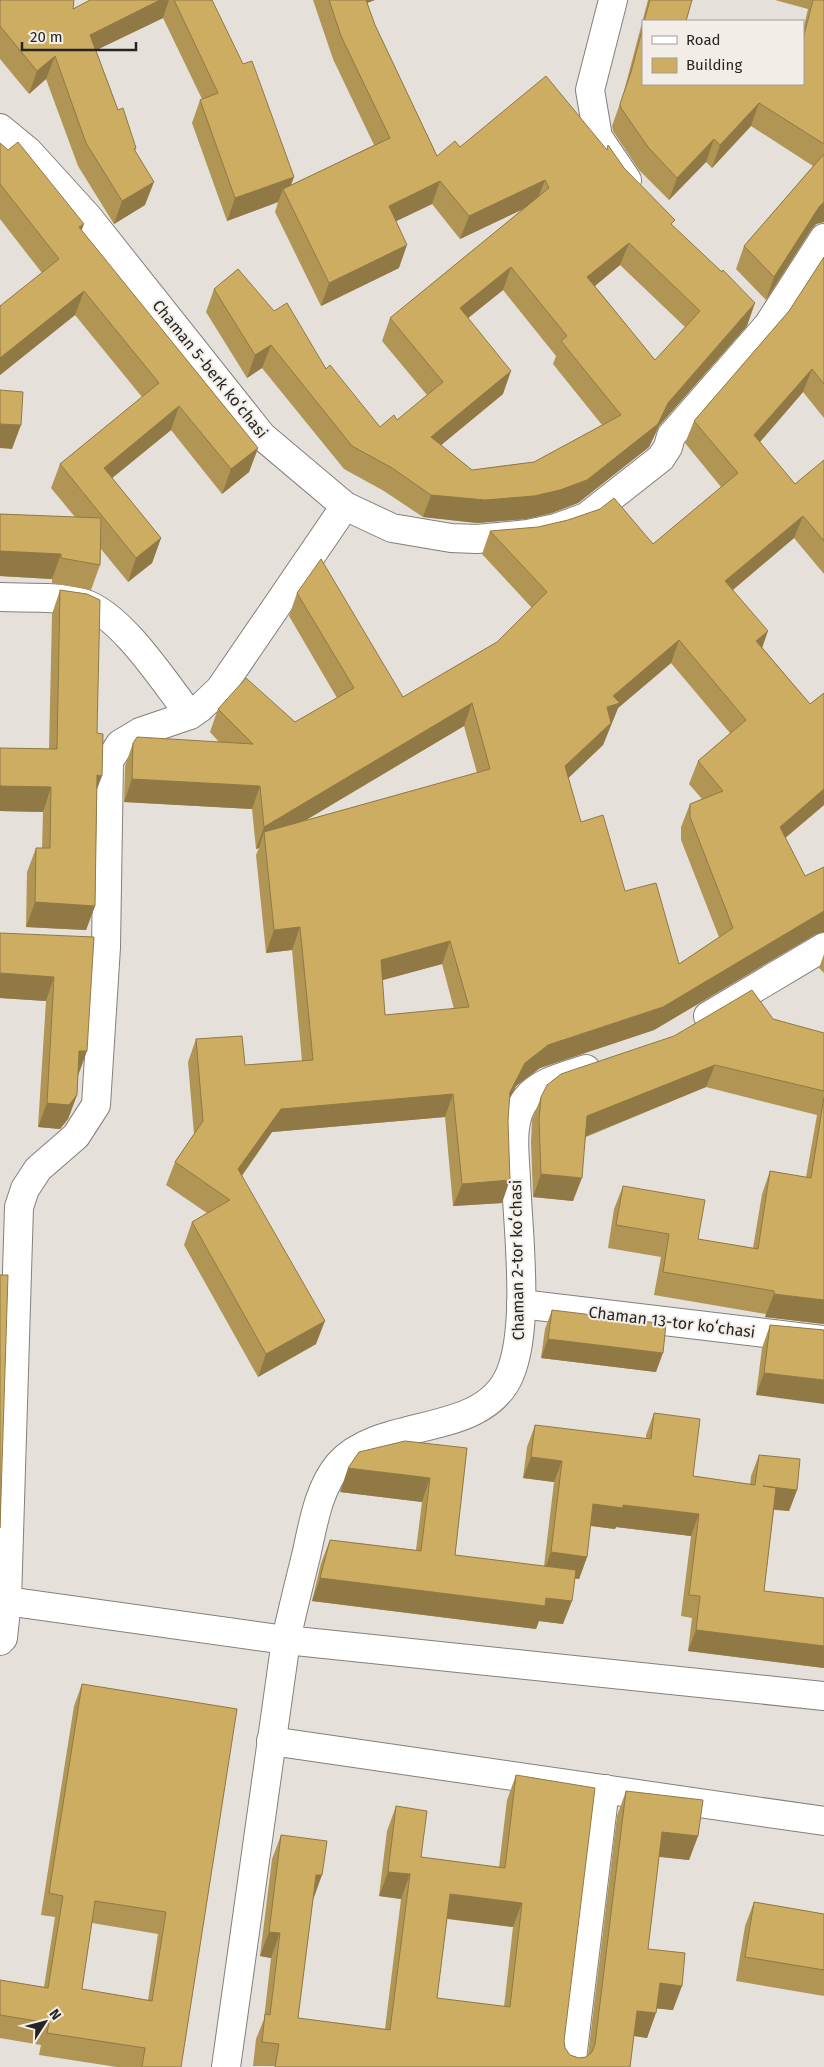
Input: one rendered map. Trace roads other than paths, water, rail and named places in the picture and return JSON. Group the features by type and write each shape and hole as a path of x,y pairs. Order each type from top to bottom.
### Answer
{"street":[{"path":"613,0 590,90 593,109 598,137 627,180 647,201"},
{"name":"Chaman 5-berk koʻchasi","path":"0,128 28,151 88,216 262,436 345,506 392,528 451,538 477,539 528,534 556,528 586,517 661,458 668,447 671,436 768,325 824,238"},
{"path":"747,304 768,325"},
{"path":"0,1641 3,1638 19,1207 25,1189 38,1169 76,1136 96,1105 106,947 109,761 120,744 140,732 190,715 220,689 345,506"},
{"path":"0,597 62,600 84,604 108,615 131,640 190,715"},
{"path":"77,945 106,947"},
{"path":"685,1030 824,947"},
{"name":"Chaman 2-tor koʻchasi","path":"226,2067 286,1640 324,1487 339,1464 360,1446 477,1410 489,1402 510,1376 518,1350 521,1304 515,1143 517,1116 526,1098 545,1084 607,1062"},
{"name":"Chaman 13-tor koʻchasi","path":"521,1304 824,1340"},
{"path":"4,1600 286,1640 824,1696"},
{"path":"271,1741 824,1821"},
{"path":"570,2067 605,1789"}]}
